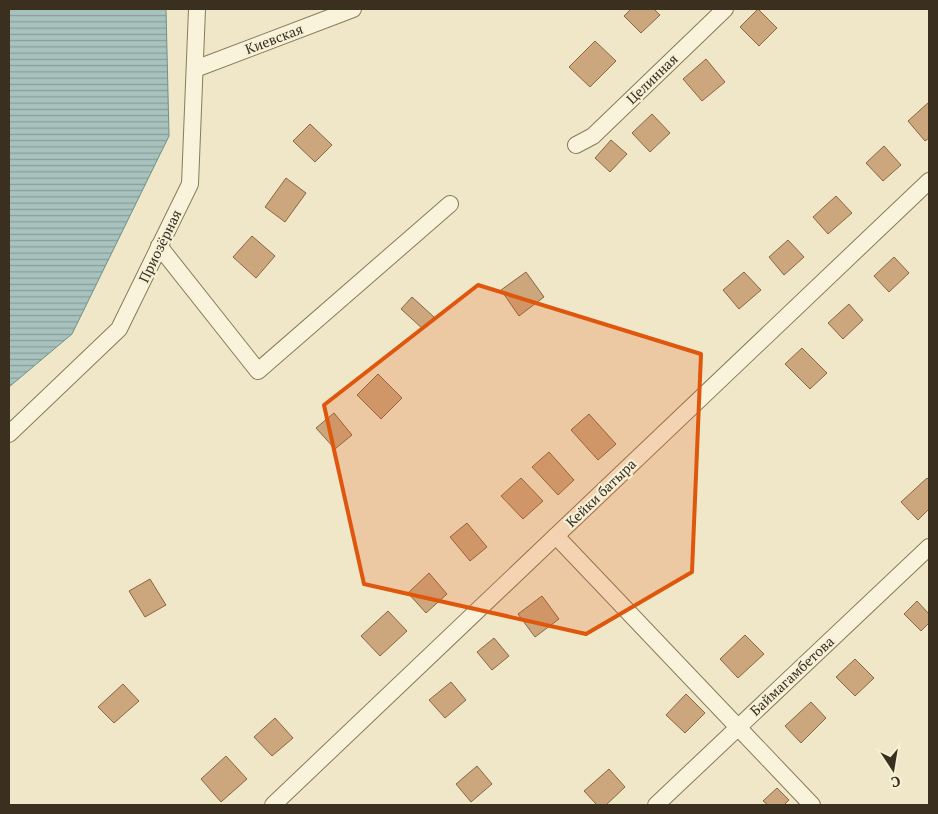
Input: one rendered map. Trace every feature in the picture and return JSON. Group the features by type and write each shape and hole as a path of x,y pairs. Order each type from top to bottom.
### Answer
{"street":[{"name":"Приозёрная","path":"9,434 119,329 190,184 197,9"},
{"name":"Киевская","path":"194,69 353,9"},
{"name":"Целинная","path":"576,145 593,136 724,9"},
{"name":"Кейки батыра","path":"273,805 929,181"},
{"path":"159,246 258,370 450,204"},
{"path":"556,536 812,805"},
{"name":"Баймагамбетова","path":"656,805 929,546"}],"highlighted area":[{"path":"478,285 701,354 692,572 586,634 364,584 324,405"}],"water":[{"path":"9,9 166,9 169,136 72,334 9,387"}],"building":[{"path":"631,9 654,9 660,15 641,33 624,16"},
{"path":"758,9 777,28 759,46 740,27"},
{"path":"595,41 616,61 590,87 569,67"},
{"path":"706,59 725,82 702,101 683,79"},
{"path":"929,102 929,138 925,141 908,121"},
{"path":"652,114 670,133 650,152 632,133"},
{"path":"310,124 332,145 315,162 293,141"},
{"path":"611,140 627,154 610,172 595,158"},
{"path":"884,146 901,165 883,181 866,163"},
{"path":"286,178 306,193 285,222 265,207"},
{"path":"836,196 852,213 828,234 813,217"},
{"path":"252,236 275,256 256,278 233,257"},
{"path":"788,240 804,257 784,275 769,257"},
{"path":"894,257 909,273 889,292 874,276"},
{"path":"526,272 544,297 519,316 501,290"},
{"path":"744,272 761,290 739,309 723,290"},
{"path":"412,297 434,317 423,329 401,309"},
{"path":"849,304 863,320 843,339 828,323"},
{"path":"802,348 827,373 810,389 785,364"},
{"path":"378,374 402,398 381,419 357,395"},
{"path":"334,413 352,435 335,449 316,428"},
{"path":"589,414 616,444 598,460 571,430"},
{"path":"549,452 574,480 558,495 532,467"},
{"path":"521,478 543,501 523,519 501,496"},
{"path":"927,478 929,480 929,509 918,520 901,502"},
{"path":"467,523 487,547 470,561 450,537"},
{"path":"429,573 447,594 426,613 408,593"},
{"path":"150,579 166,605 145,617 129,591"},
{"path":"542,596 559,619 535,637 518,614"},
{"path":"917,601 929,614 929,623 921,631 904,614"},
{"path":"388,611 407,631 380,656 361,636"},
{"path":"745,635 764,654 738,678 720,659"},
{"path":"494,638 509,656 492,670 477,652"},
{"path":"855,659 874,678 855,696 836,677"},
{"path":"451,682 466,700 445,718 429,700"},
{"path":"123,684 139,701 114,723 98,707"},
{"path":"686,694 705,713 685,733 666,715"},
{"path":"811,702 826,718 801,743 785,726"},
{"path":"275,718 293,738 272,756 254,737"},
{"path":"226,756 247,779 221,802 201,779"},
{"path":"477,766 492,784 471,802 456,784"},
{"path":"609,769 625,787 606,805 597,805 584,791"},
{"path":"777,788 789,800 784,805 768,805 763,801"}]}
